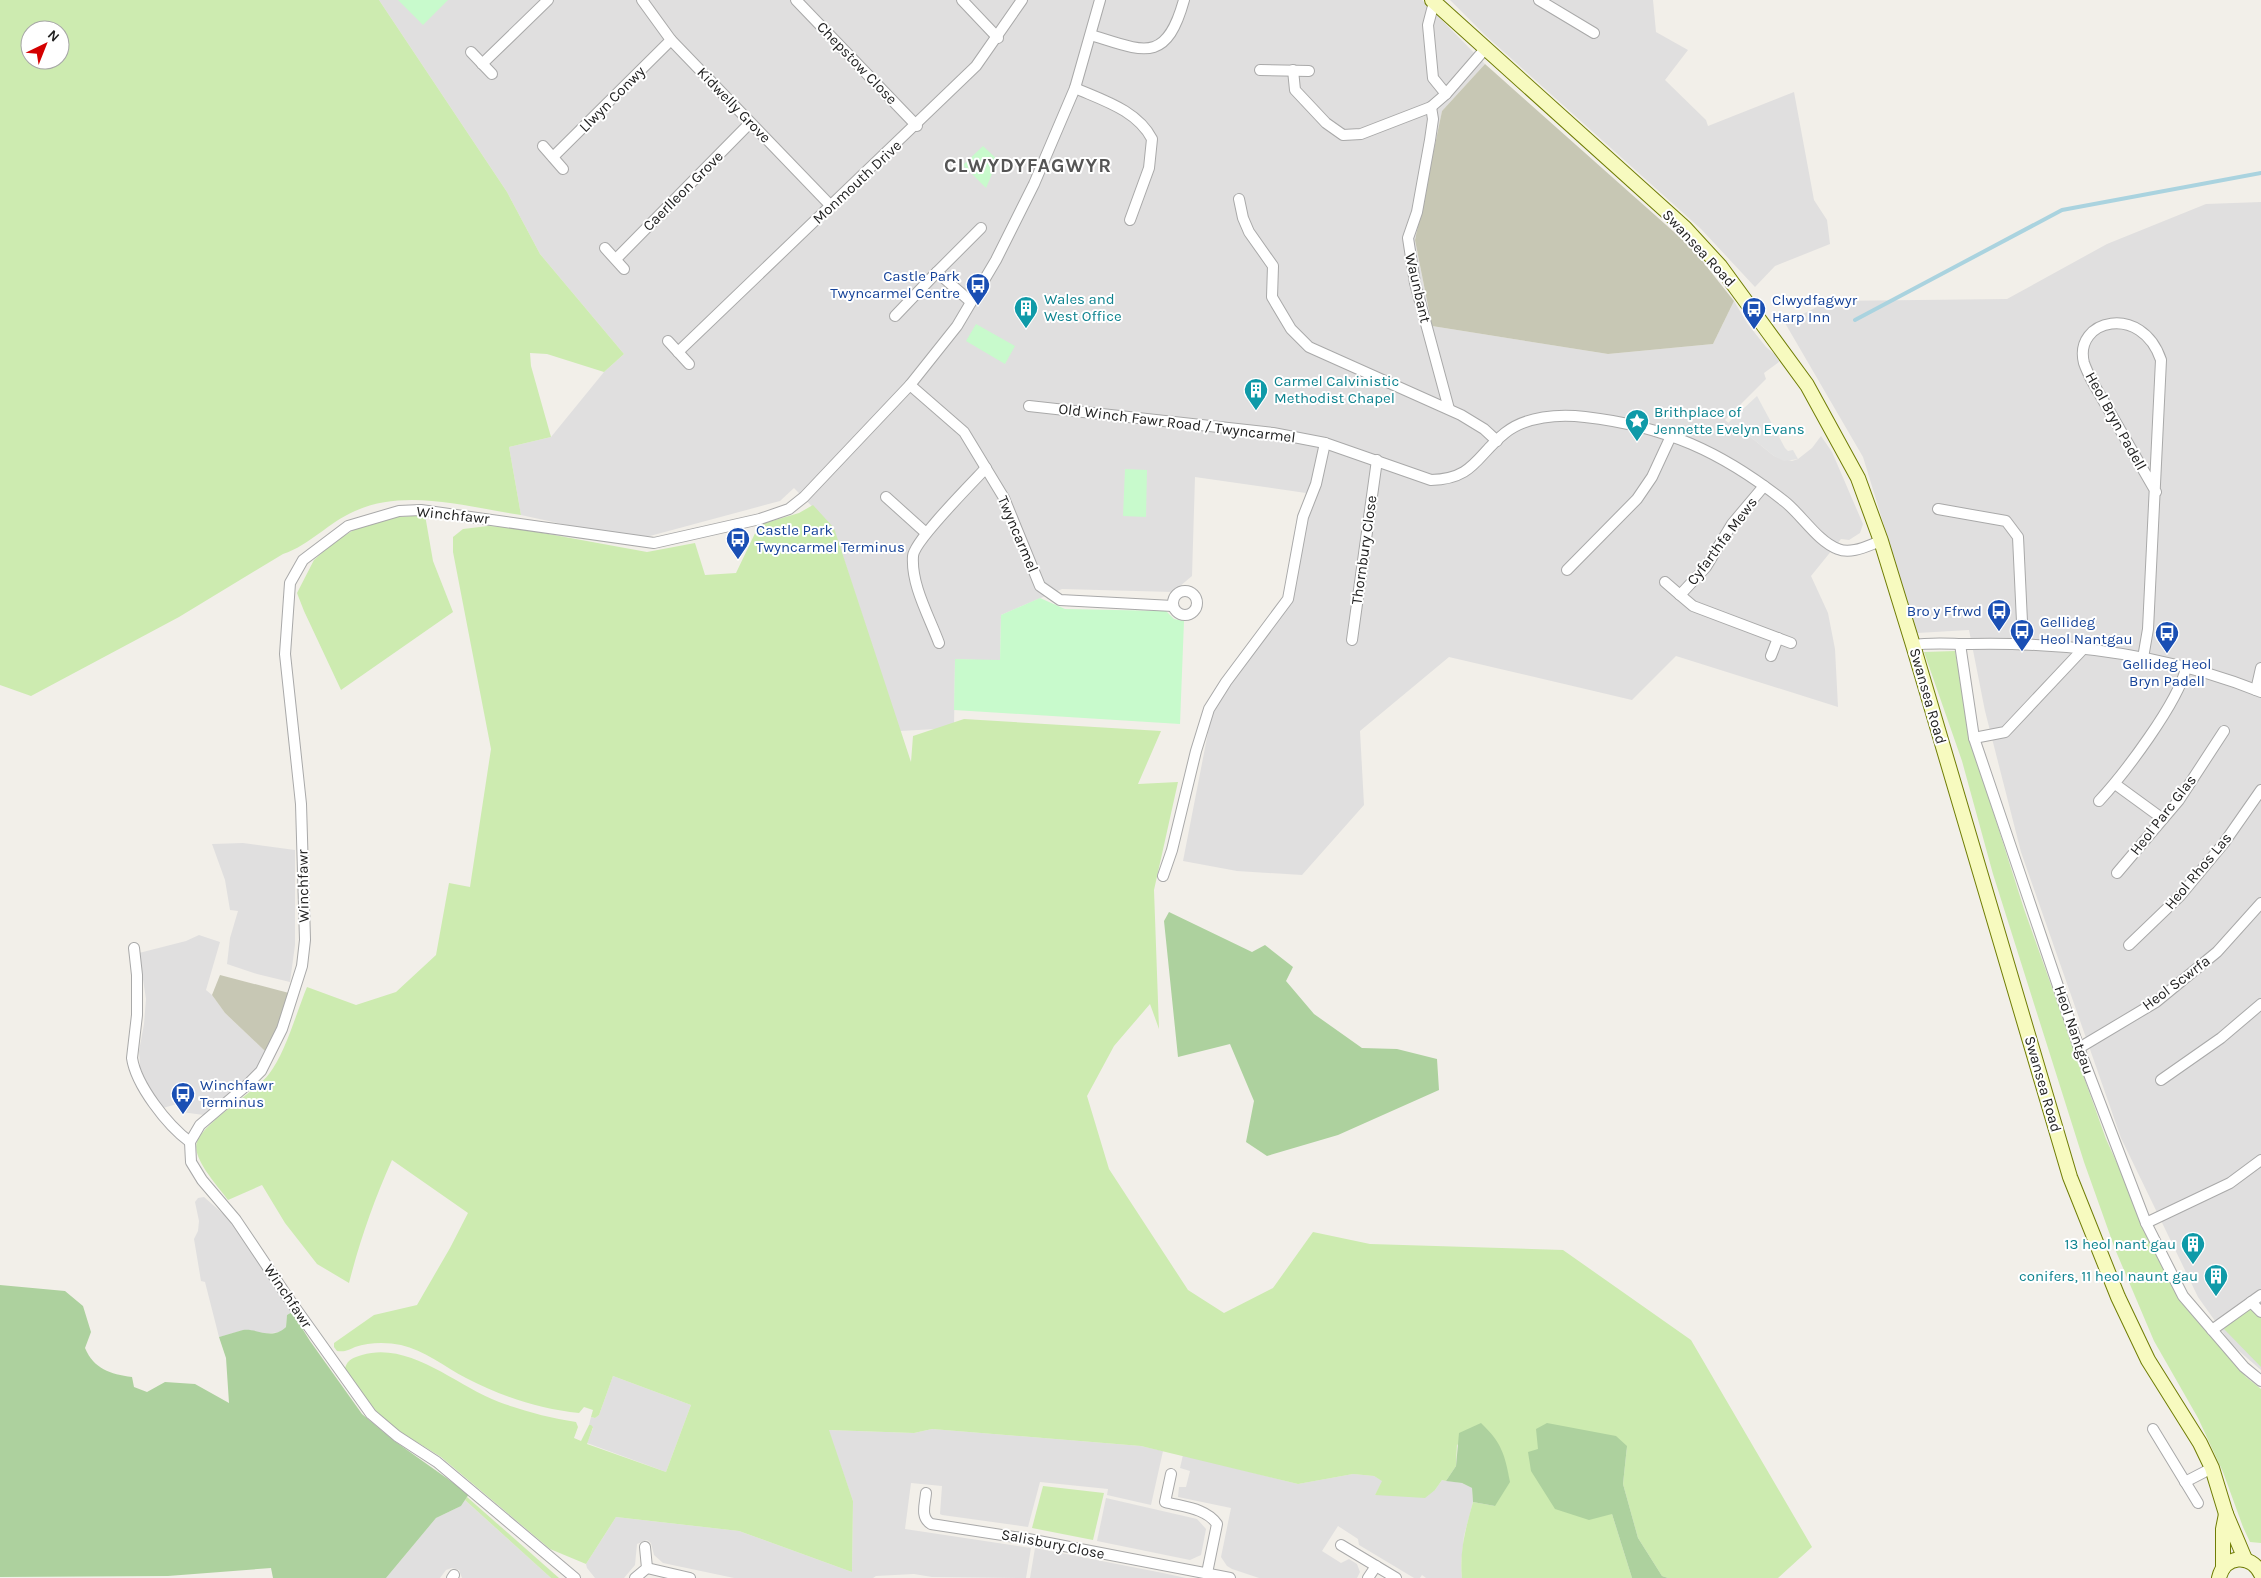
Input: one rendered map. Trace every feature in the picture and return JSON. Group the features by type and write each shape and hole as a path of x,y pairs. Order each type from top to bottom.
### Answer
{"street":[{"path":"482,64 548,0"},
{"name":"Kidwelly Grove","path":"642,0 671,40 831,206"},
{"name":"Chepstow Close","path":"796,0 917,126"},
{"path":"962,0 998,38"},
{"name":"Monmouth Drive","path":"678,352 917,126 976,66 998,38 1022,0"},
{"name":"Winchfawr","path":"575,1578 437,1462 397,1436 370,1414 236,1220 202,1180 191,1162 190,1142 200,1125 247,1085 260,1071 282,1029 302,966 305,940 301,804 285,654 290,583 303,560 348,526 399,511 421,510 524,523 643,543 654,543 704,533 789,509 804,497 910,386 956,326 971,302 996,260 1034,184 1075,88 1100,0"},
{"path":"1091,35 1140,50 1152,48 1164,41 1174,29 1184,0"},
{"path":"1539,0 1594,33"},
{"path":"1433,1 1428,26 1433,78 1446,94"},
{"name":"Swansea Road","path":"1433,1 1685,228 1720,266 1775,339 1807,385 1829,422 1858,478 1882,541 2070,1177 2118,1297 2148,1360 2200,1443 2212,1468 2226,1514 2261,1574"},
{"name":"Llwyn Conwy","path":"553,157 671,40"},
{"path":"1293,70 1294,90 1326,123 1343,135 1361,134 1431,108 1446,94 1485,49"},
{"path":"471,52 492,74"},
{"path":"1260,70 1309,71"},
{"path":"1075,88 1114,105 1135,118 1152,139 1149,168 1130,220"},
{"name":"Waunbant","path":"1431,108 1433,119 1430,140 1416,212 1408,238 1415,283 1449,409"},
{"name":"Caerlleon Grove","path":"616,259 750,123"},
{"path":"543,146 563,169"},
{"path":"1239,199 1243,218 1249,232 1273,266 1272,296 1290,329 1302,341 1309,347 1449,409 1484,429 1497,441"},
{"path":"895,316 981,228"},
{"path":"605,248 624,269"},
{"path":"937,272 971,302"},
{"name":"Heol Bryn Padell","path":"2143,658 2148,629 2156,492 2161,360 2157,348 2149,337 2136,327 2122,323 2100,326 2088,338 2084,348 2084,361 2092,381 2156,492"},
{"path":"668,341 689,364"},
{"name":"Twyncarmel","path":"910,386 964,432 1004,498 1040,586 1060,600 1173,606"},
{"name":"Old Winch Fawr Road / Twyncarmel","path":"1030,406 1273,433 1324,443 1431,480 1449,480 1459,476 1505,433 1531,421 1556,415 1585,417 1649,428 1695,444 1724,458 1786,502 1818,534 1838,550 1847,551 1882,541"},
{"path":"1567,570 1637,499 1652,477 1671,436"},
{"path":"1163,876 1172,850 1196,751 1209,709 1226,682 1288,599 1303,517 1316,484 1324,443"},
{"name":"Thornbury Close","path":"1352,640 1377,460"},
{"path":"939,643 915,576 913,553 926,533 986,468"},
{"name":"Cyfarthfa Mews","path":"1680,595 1706,567 1732,524 1764,486"},
{"path":"886,497 926,533"},
{"path":"1938,509 2006,522 2018,537 2022,643"},
{"name":"Cyfarthfa Mews","path":"1665,582 1694,606 1791,643"},
{"path":"1771,656 1778,638"},
{"path":"1913,645 2022,643 2084,648 2143,658 2186,668 2220,677 2258,691 2261,668"},
{"name":"Heol Nantgau","path":"1960,644 1974,738 2079,1048 2146,1224 2183,1296 2244,1367 2261,1381"},
{"path":"1974,738 2005,732 2084,648"},
{"path":"2099,801 2115,784 2151,733 2182,683 2186,668"},
{"name":"Heol Parc Glas","path":"2117,873 2179,800 2224,731"},
{"path":"2115,784 2163,819"},
{"name":"Heol Rhos Las","path":"2129,945 2180,896 2224,843 2261,790"},
{"name":"Heol Scwrfa","path":"2079,1048 2156,1002 2217,952 2261,903"},
{"path":"134,948 138,1015 132,1058 134,1066 143,1087 158,1107 190,1142"},
{"path":"2161,1080 2221,1038 2261,1004"},
{"path":"2146,1224 2230,1183 2261,1160"},
{"path":"2212,1330 2261,1295"},
{"path":"2251,1302 2261,1312"},
{"path":"2153,1429 2198,1503"},
{"path":"2185,1482 2212,1468"},
{"path":"1171,1474 1165,1502 1204,1512 1212,1517 1217,1524 1207,1574"},
{"name":"Salisbury Close","path":"926,1493 923,1516 925,1521 931,1524 982,1530 1230,1578"},
{"name":"Swansea Road","path":"2221,1573 2226,1514"},
{"path":"1341,1545 1396,1578"},
{"path":"645,1547 647,1568"},
{"name":"Swansea Road","path":"2221,1573 2231,1561 2252,1560"},
{"path":"1368,1578 1376,1566"},
{"path":"635,1578 647,1568"},
{"path":"647,1568 690,1578"}],"shaded area":[{"path":"379,0 1422,0 1485,64 1442,111 1415,240 1432,326 1608,354 1713,344 1734,301 1747,323 1766,347 1779,358 1779,362 1764,373 1766,379 1725,420 1733,427 1737,426 1774,456 1792,461 1798,459 1812,448 1821,436 1832,452 1863,524 1860,533 1849,540 1841,539 1811,576 1828,613 1835,649 1838,707 1676,656 1632,700 1449,657 1360,731 1364,805 1302,875 1237,871 1183,861 1211,717 1284,597 1293,538 1306,493 1195,477 1192,576 1173,592 1062,589 1001,615 1000,661 955,659 954,728 900,731 834,529 794,488 780,501 635,540 521,515 509,447 551,437 604,372 624,354 540,254 507,192"},
{"path":"1450,0 1653,0 1656,32 1688,50 1665,80 1706,120 1708,126 1794,92 1814,200 1827,220 1830,244 1775,266 1755,287 1701,229 1485,35"},
{"path":"1485,64 1692,248 1734,301 1713,344 1608,354 1432,326 1415,240 1442,111"},
{"path":"2261,202 2261,1370 2232,1345 2198,1297 2121,1138 2021,852 1985,711 1969,630 1917,633 1863,457 1785,323 1829,301 2007,299 2107,244 2206,204"},
{"path":"1757,396 1785,448 1788,451 1793,450 1798,459 1784,461 1774,456 1737,426 1733,427 1728,423"},
{"path":"243,843 295,850 295,945 290,982 227,964 230,938 238,911 230,910 225,880 212,844"},
{"path":"199,935 220,942 206,990 225,1013 267,1053 258,1067 244,1082 204,1115 181,1112 177,1104 163,1108 146,1082 140,1067 139,1051 146,999 139,953 186,941"},
{"path":"220,975 289,993 286,1007 267,1053 225,1013 212,995"},
{"path":"204,1197 229,1219 261,1261 292,1312 287,1315 286,1327 281,1332 263,1334 245,1330 219,1337 205,1282 201,1281 194,1239 198,1231 199,1221 195,1202 198,1198"},
{"path":"613,1376 691,1405 666,1472 587,1443 593,1428 589,1425 591,1417 595,1418 599,1415"},
{"path":"932,1429 1141,1446 1163,1451 1151,1505 1107,1495 1108,1489 1040,1482 1028,1527 942,1515 940,1514 942,1486 911,1483 905,1529 1031,1548 1026,1578 932,1577 914,1574 876,1576 873,1578 734,1578 663,1563 654,1555 651,1543 647,1540 637,1544 635,1565 624,1578 595,1578 587,1568 586,1564 616,1517 739,1531 852,1572 853,1501 828,1430 914,1433"},
{"path":"1183,1455 1298,1484 1353,1474 1374,1476 1383,1481 1375,1495 1435,1490 1442,1480 1462,1483 1472,1488 1473,1502 1464,1536 1461,1565 1462,1578 1426,1578 1422,1575 1420,1578 1414,1578 1359,1545 1358,1539 1338,1526 1322,1551 1341,1563 1349,1559 1357,1564 1360,1572 1357,1578 1259,1578 1232,1569 1227,1566 1221,1557 1231,1508 1178,1497 1179,1487 1186,1487 1190,1471 1180,1468"},
{"path":"1106,1498 1197,1519 1206,1529 1201,1555 1190,1560 1097,1541"},
{"path":"465,1500 551,1578 462,1578 459,1570 452,1568 446,1570 440,1578 386,1578 436,1518 461,1506"},
{"path":"1035,1548 1163,1573 1186,1578 1030,1578"}],"green space":[{"path":"0,0 379,0 507,192 540,254 624,354 604,372 547,354 530,353 531,366 551,437 509,447 521,515 459,504 416,500 375,504 355,511 302,545 283,554 179,617 31,696 0,685"},
{"path":"398,0 448,0 423,25"},
{"path":"983,146 998,160 986,188 963,165"},
{"path":"976,324 1015,346 1005,364 966,341"},
{"path":"1125,469 1147,470 1146,517 1123,516"},
{"path":"813,505 834,528 911,762 913,736 964,719 1161,731 1138,784 1178,782 1154,890 1159,1029 1150,1004 1114,1046 1087,1096 1109,1169 1188,1290 1224,1313 1273,1288 1313,1232 1370,1244 1563,1250 1691,1340 1812,1547 1778,1578 1668,1578 1662,1576 1638,1538 1623,1484 1627,1446 1612,1514 1632,1578 1462,1578 1462,1549 1473,1502 1495,1506 1457,1444 1456,1466 1446,1481 1442,1480 1435,1490 1425,1498 1375,1495 1382,1481 1374,1476 1353,1474 1298,1484 1141,1446 932,1429 914,1433 829,1430 853,1501 852,1572 739,1531 616,1517 586,1564 550,1549 441,1457 399,1431 381,1416 349,1378 345,1368 353,1358 380,1352 398,1354 415,1360 499,1402 537,1414 576,1422 578,1427 574,1438 581,1441 589,1425 591,1425 593,1427 587,1444 666,1472 691,1405 613,1376 599,1415 595,1418 591,1417 593,1410 584,1407 579,1413 564,1411 506,1396 466,1378 410,1347 372,1343 345,1351 337,1351 334,1343 374,1315 417,1305 468,1213 392,1160 368,1220 349,1283 317,1264 285,1223 262,1185 228,1200 207,1172 196,1149 201,1134 262,1082 275,1066 307,987 356,1005 396,992 436,955 449,883 470,887 491,749 453,552 453,537 463,529 488,526 510,527 647,552 695,543 705,575 736,573 759,525 799,513"},
{"path":"425,515 433,561 453,612 341,690 297,593 314,560 334,542 357,528 385,518"},
{"path":"1040,598 1065,609 1166,611 1174,619 1184,621 1180,724 954,710 955,659 1000,660 1001,615"},
{"path":"1955,651 1973,748 2024,909 2106,1139 2179,1300 2246,1377 2261,1389 2261,1543 2250,1542 2223,1472 2198,1418 2154,1341 2115,1249 2084,1162 1993,874 1962,761 1924,652"},
{"path":"1169,912 1252,952 1265,945 1293,967 1286,981 1314,1014 1362,1048 1397,1049 1437,1059 1439,1090 1338,1135 1267,1156 1246,1142 1254,1101 1230,1044 1178,1057 1164,921"},
{"path":"0,1285 65,1291 83,1306 91,1332 85,1348 93,1361 110,1372 132,1377 134,1387 147,1392 165,1382 195,1384 229,1403 226,1358 219,1337 243,1330 275,1333 286,1327 287,1315 292,1312 310,1341 362,1414 393,1440 469,1494 461,1506 436,1518 386,1578 273,1578 271,1568 168,1576 0,1577"},
{"path":"2249,1307 2261,1316 2261,1367 2224,1329 2227,1323"},
{"path":"1481,1423 1498,1443 1510,1482 1495,1506 1473,1502 1472,1488 1462,1483 1446,1481 1456,1466 1459,1433"},
{"path":"1547,1423 1616,1436 1627,1446 1623,1484 1638,1538 1662,1576 1668,1578 1632,1578 1612,1514 1589,1520 1555,1509 1531,1471 1528,1452 1538,1449 1536,1429"},
{"path":"1043,1486 1104,1493 1093,1540 1032,1528"},
{"path":"467,1497 559,1578 551,1578 465,1500"}],"waterway":[{"path":"1855,320 2062,210 2261,173"}],"place":[{"name":"Castle Park Twyncarmel Centre","path":"978,306"},
{"name":"Wales and West Office","path":"1026,329"},
{"name":"Clwydfagwyr Harp Inn","path":"1754,330"},
{"name":"Carmel Calvinistic Methodist Chapel","path":"1256,411"},
{"name":"Brithplace of Jennette Evelyn Evans","path":"1637,442"},
{"name":"Castle Park Twyncarmel Terminus","path":"738,560"},
{"name":"Bro y Ffrwd","path":"1999,632"},
{"name":"Gellideg Heol Nantgau","path":"2022,652"},
{"name":"Gellideg Heol Bryn Padell","path":"2167,654"},
{"name":"Winchfawr Terminus","path":"183,1115"},
{"name":"13 heol nant gau","path":"2193,1265"},
{"name":"conifers, 11 heol naunt gau","path":"2216,1297"}],"district":[{"name":"CLWYDYFAGWYR","path":"1028,165"}]}
